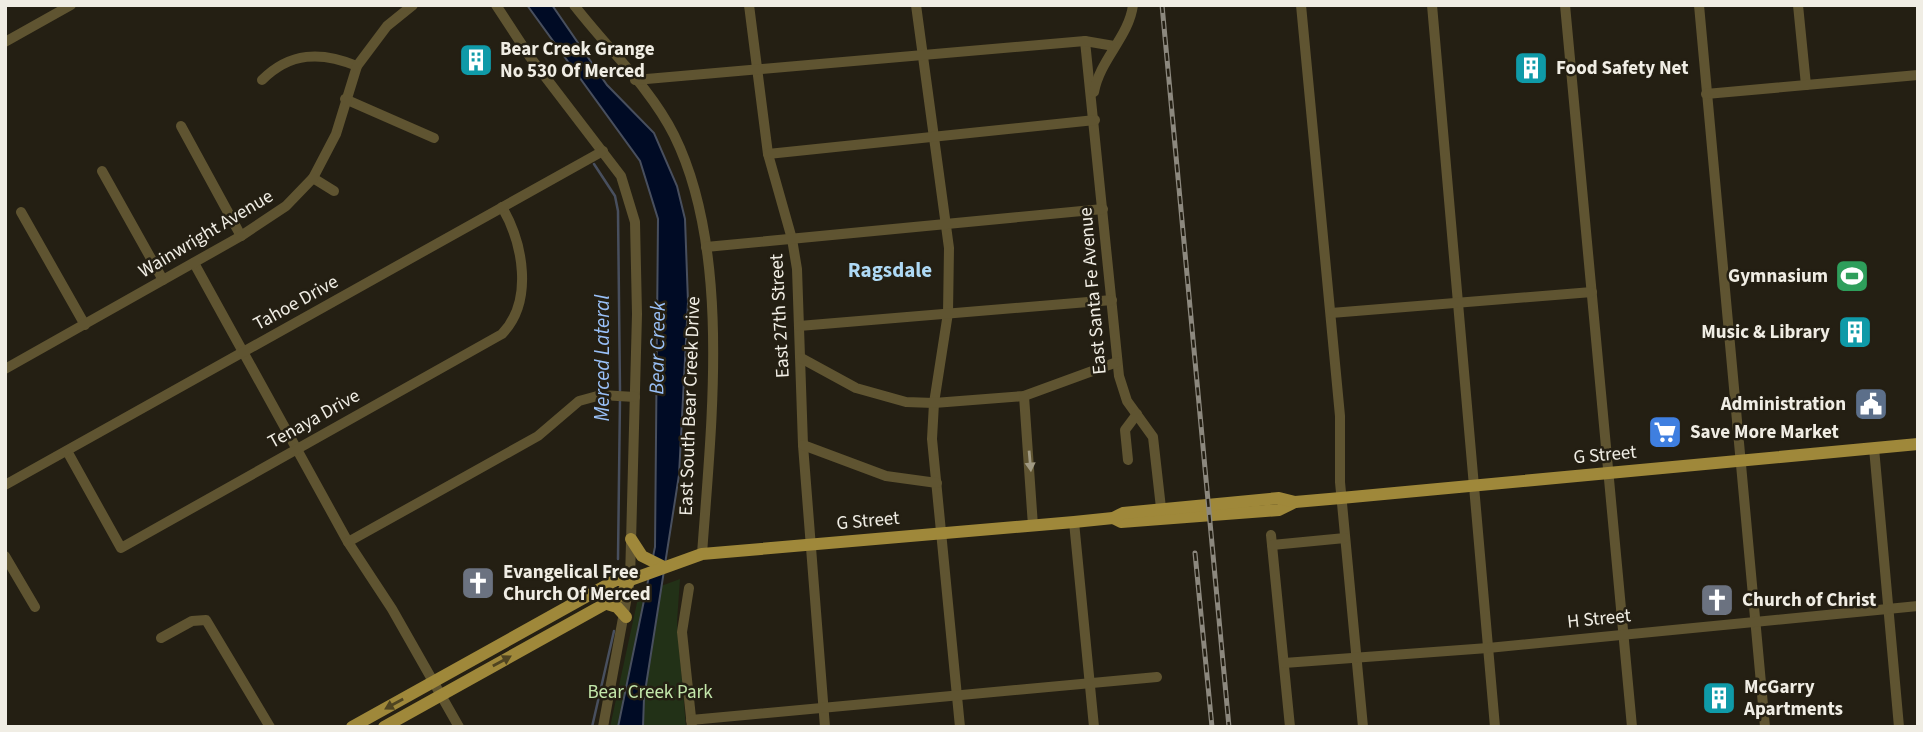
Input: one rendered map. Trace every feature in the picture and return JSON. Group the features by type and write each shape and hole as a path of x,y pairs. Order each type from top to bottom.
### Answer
{"main road":[{"name":"G Street","path":"352,727 616,580 635,577 702,554 1074,522 1113,518 1123,513 1161,508 1279,498 1295,502 1918,444"},
{"name":"G Street","path":"1113,518 1121,522 1279,510 1295,502"},
{"path":"631,539 643,556 662,566"},
{"name":"G Street","path":"384,727 621,595 635,577"},
{"path":"604,603 617,607 626,617"}],"street":[{"path":"5,42 71,5"},
{"name":"Wainwright Avenue","path":"5,369 241,236 286,206 313,178 336,134 357,66 387,26 413,5"},
{"path":"496,5 530,57 621,176 635,222 637,314 626,396 631,539 635,577 603,727"},
{"name":"East South Bear Creek Drive","path":"574,5 662,114 679,147 706,247 713,314 702,554"},
{"name":"East 27th Street","path":"749,5 768,154 792,239 797,269 803,445 825,727"},
{"path":"916,5 948,223 948,313 934,403 932,439 960,727"},
{"name":"East Santa Fe Avenue","path":"1093,102 1098,78 1128,25 1133,5"},
{"path":"1301,5 1342,435 1341,498 1363,727"},
{"path":"1432,5 1495,727"},
{"path":"1565,5 1632,727"},
{"path":"1699,5 1765,727"},
{"path":"1798,5 1805,85"},
{"path":"635,80 922,53 1085,41 1114,46"},
{"name":"East Santa Fe Avenue","path":"1085,41 1095,120 1117,362 1122,391 1154,440 1161,508"},
{"path":"262,80 288,61 311,55 337,57 357,66"},
{"path":"1706,94 1918,75"},
{"path":"345,99 434,138"},
{"path":"768,154 1095,120"},
{"path":"181,126 241,236"},
{"name":"Tahoe Drive","path":"5,485 603,151"},
{"path":"102,171 163,281"},
{"path":"313,178 334,191"},
{"name":"Tenaya Drive","path":"67,451 121,548 502,334 513,323 519,308 520,259 514,227 502,207"},
{"path":"706,247 1103,209"},
{"path":"21,212 86,325"},
{"path":"194,263 348,542 435,681 459,727"},
{"path":"1331,313 1592,292"},
{"path":"799,326 1112,300"},
{"path":"801,358 836,379 881,396 906,402 934,403 1024,396 1117,362"},
{"path":"348,542 538,436 579,401 601,395 626,396"},
{"path":"1024,396 1033,526"},
{"path":"1128,460 1125,430 1137,414"},
{"path":"803,445 886,476 937,483"},
{"path":"1874,448 1899,727"},
{"path":"1074,522 1094,727"},
{"path":"1290,727 1272,540 1345,538"},
{"path":"5,556 35,607"},
{"path":"689,588 682,624 692,724 823,708 1157,677"},
{"name":"H Street","path":"1284,663 1488,648 1918,606"},
{"path":"161,638 192,621 206,620 270,727"}],"green space":[{"name":"Bear Creek Park","path":"680,579 677,622 686,727 610,727 638,598 642,593"}],"water":[{"name":"Bear Creek","path":"527,5 552,5 607,85 654,133 677,186 685,219 688,302 679,475 644,698 643,727 618,727 655,547 658,219 640,161"}],"waterway":[{"name":"Merced Lateral","path":"594,164 615,196 618,211 620,391"},
{"name":"Merced Lateral","path":"618,559 620,398"},
{"name":"Merced Lateral","path":"592,727 614,631"}],"railway":[{"path":"1162,5 1229,727"},
{"path":"1195,553 1212,727"}],"place":[{"name":"Bear Creek Grange No 530 Of Merced","path":"476,60"},
{"name":"Food Safety Net","path":"1531,68"},
{"name":"Gymnasium","path":"1852,276"},
{"name":"Music & Library","path":"1855,332"},
{"name":"Administration","path":"1871,404"},
{"name":"Save More Market","path":"1665,432"},
{"name":"Evangelical Free Church Of Merced","path":"478,583"},
{"name":"Church of Christ","path":"1717,600"},
{"name":"McGarry Apartments","path":"1719,698"}],"district":[{"name":"Ragsdale","path":"890,270"}]}
